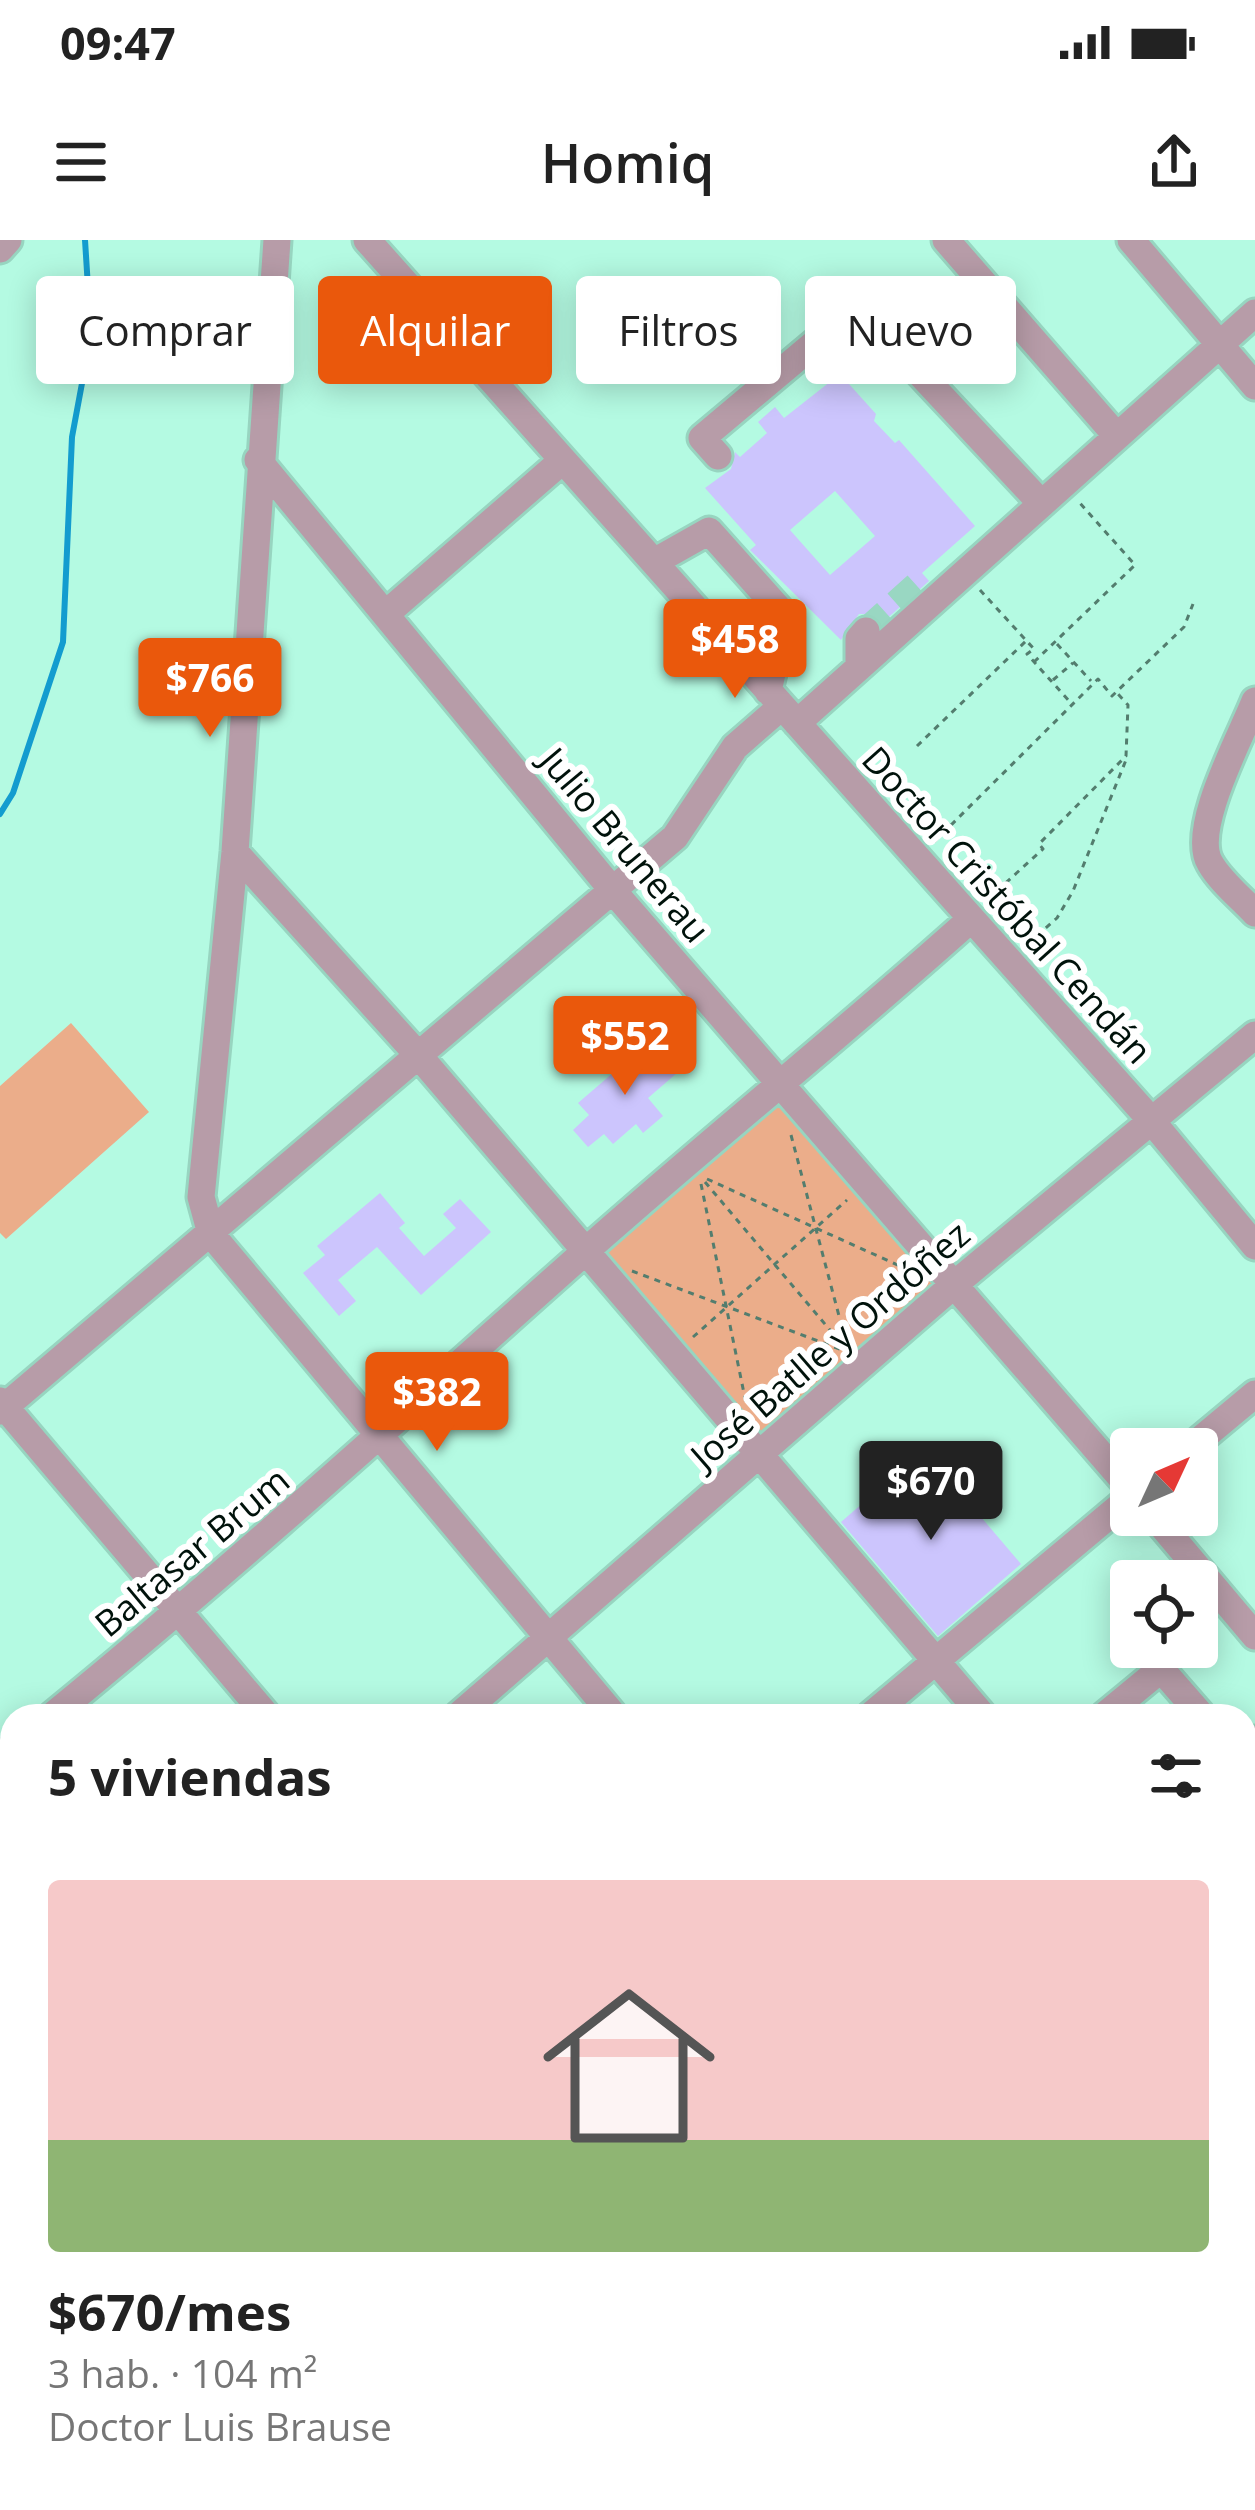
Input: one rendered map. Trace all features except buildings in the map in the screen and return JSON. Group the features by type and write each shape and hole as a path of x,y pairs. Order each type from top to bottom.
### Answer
{"street":[{"path":"0,249 8,240"},
{"path":"277,240 258,460 235,853 202,1197 211,1234 604,1704"},
{"name":"Doctor Cristóbal Cendán","path":"367,240 1150,1119 1255,1246"},
{"path":"946,240 1115,434"},
{"path":"1131,240 1255,386"},
{"path":"718,456 702,438 858,307 1040,502"},
{"path":"257,1704 2,1406 614,892 675,837 735,747 783,707 859,666 1255,313"},
{"name":"Julio Brunerau","path":"258,460 388,612 614,892 956,1282 1110,1468"},
{"path":"388,612 562,460"},
{"path":"654,562 709,531 785,616 783,707"},
{"path":"926,578 962,571"},
{"path":"859,666 860,639 866,631"},
{"path":"1255,701 1207,820 1204,845 1210,864 1255,913"},
{"path":"235,853 419,1056 583,1254 972,1704"},
{"name":"Baltasar Brum","path":"67,1704 382,1436 583,1254 783,1087 971,919"},
{"name":"José Batlle y Ordóñez","path":"472,1704 956,1282 1255,1035"},
{"path":"1214,1428 1255,1394"},
{"path":"884,1704 1110,1511"},
{"path":"1171,1536 1255,1636"},
{"path":"1119,1704 1161,1669 1192,1704"}],"path":[{"path":"1034,662 1136,565 1062,483"},
{"path":"962,571 1026,640 1034,662 1071,704"},
{"path":"916,857 977,804 973,799 1093,683 1098,679 1112,696 1184,627 1193,604"},
{"path":"916,746 1026,640"},
{"path":"1056,643 1093,683"},
{"path":"1052,682 1074,662"},
{"path":"1009,962 1058,918 1115,796 1126,756 1128,705 1116,692"},
{"path":"971,919 1126,756"},
{"path":"788,1124 850,1353"},
{"path":"700,1176 914,1272"},
{"path":"700,1176 850,1353"},
{"path":"700,1176 748,1413"},
{"path":"680,1349 857,1191"},
{"path":"623,1267 850,1353"}],"shaded area":[{"path":"71,1023 149,1112 6,1239 0,1233 0,1086"},
{"path":"783,1093 944,1281 756,1443 594,1257"}],"waterway":[{"path":"0,814 13,793 63,642 72,437 91,335 85,240"}],"tunnel":[{"path":"866,631 925,578"}]}
